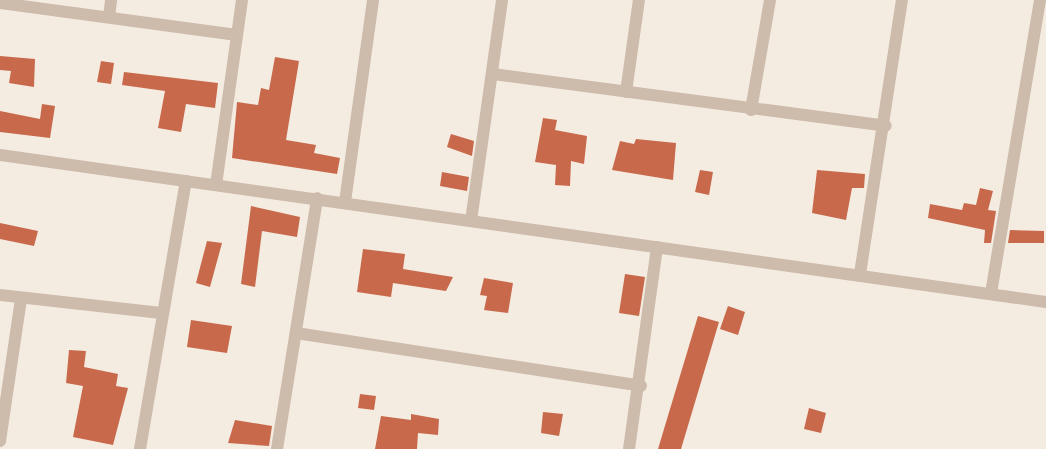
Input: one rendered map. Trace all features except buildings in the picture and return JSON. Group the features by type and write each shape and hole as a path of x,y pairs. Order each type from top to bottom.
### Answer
{"street":[{"path":"109,16 111,0"},
{"path":"216,185 242,0"},
{"path":"345,202 373,0"},
{"path":"471,221 502,0"},
{"path":"626,92 639,0"},
{"path":"752,110 770,0"},
{"path":"860,274 886,126 902,0"},
{"path":"991,293 1040,0"},
{"path":"0,3 237,34"},
{"path":"493,74 752,110 886,126"},
{"path":"0,155 860,274 1046,302"},
{"path":"140,449 161,313 186,181"},
{"path":"277,449 317,198"},
{"path":"630,449 641,386 657,247"},
{"path":"0,295 161,313"},
{"path":"0,441 4,392 22,298"},
{"path":"296,333 641,386"}]}
